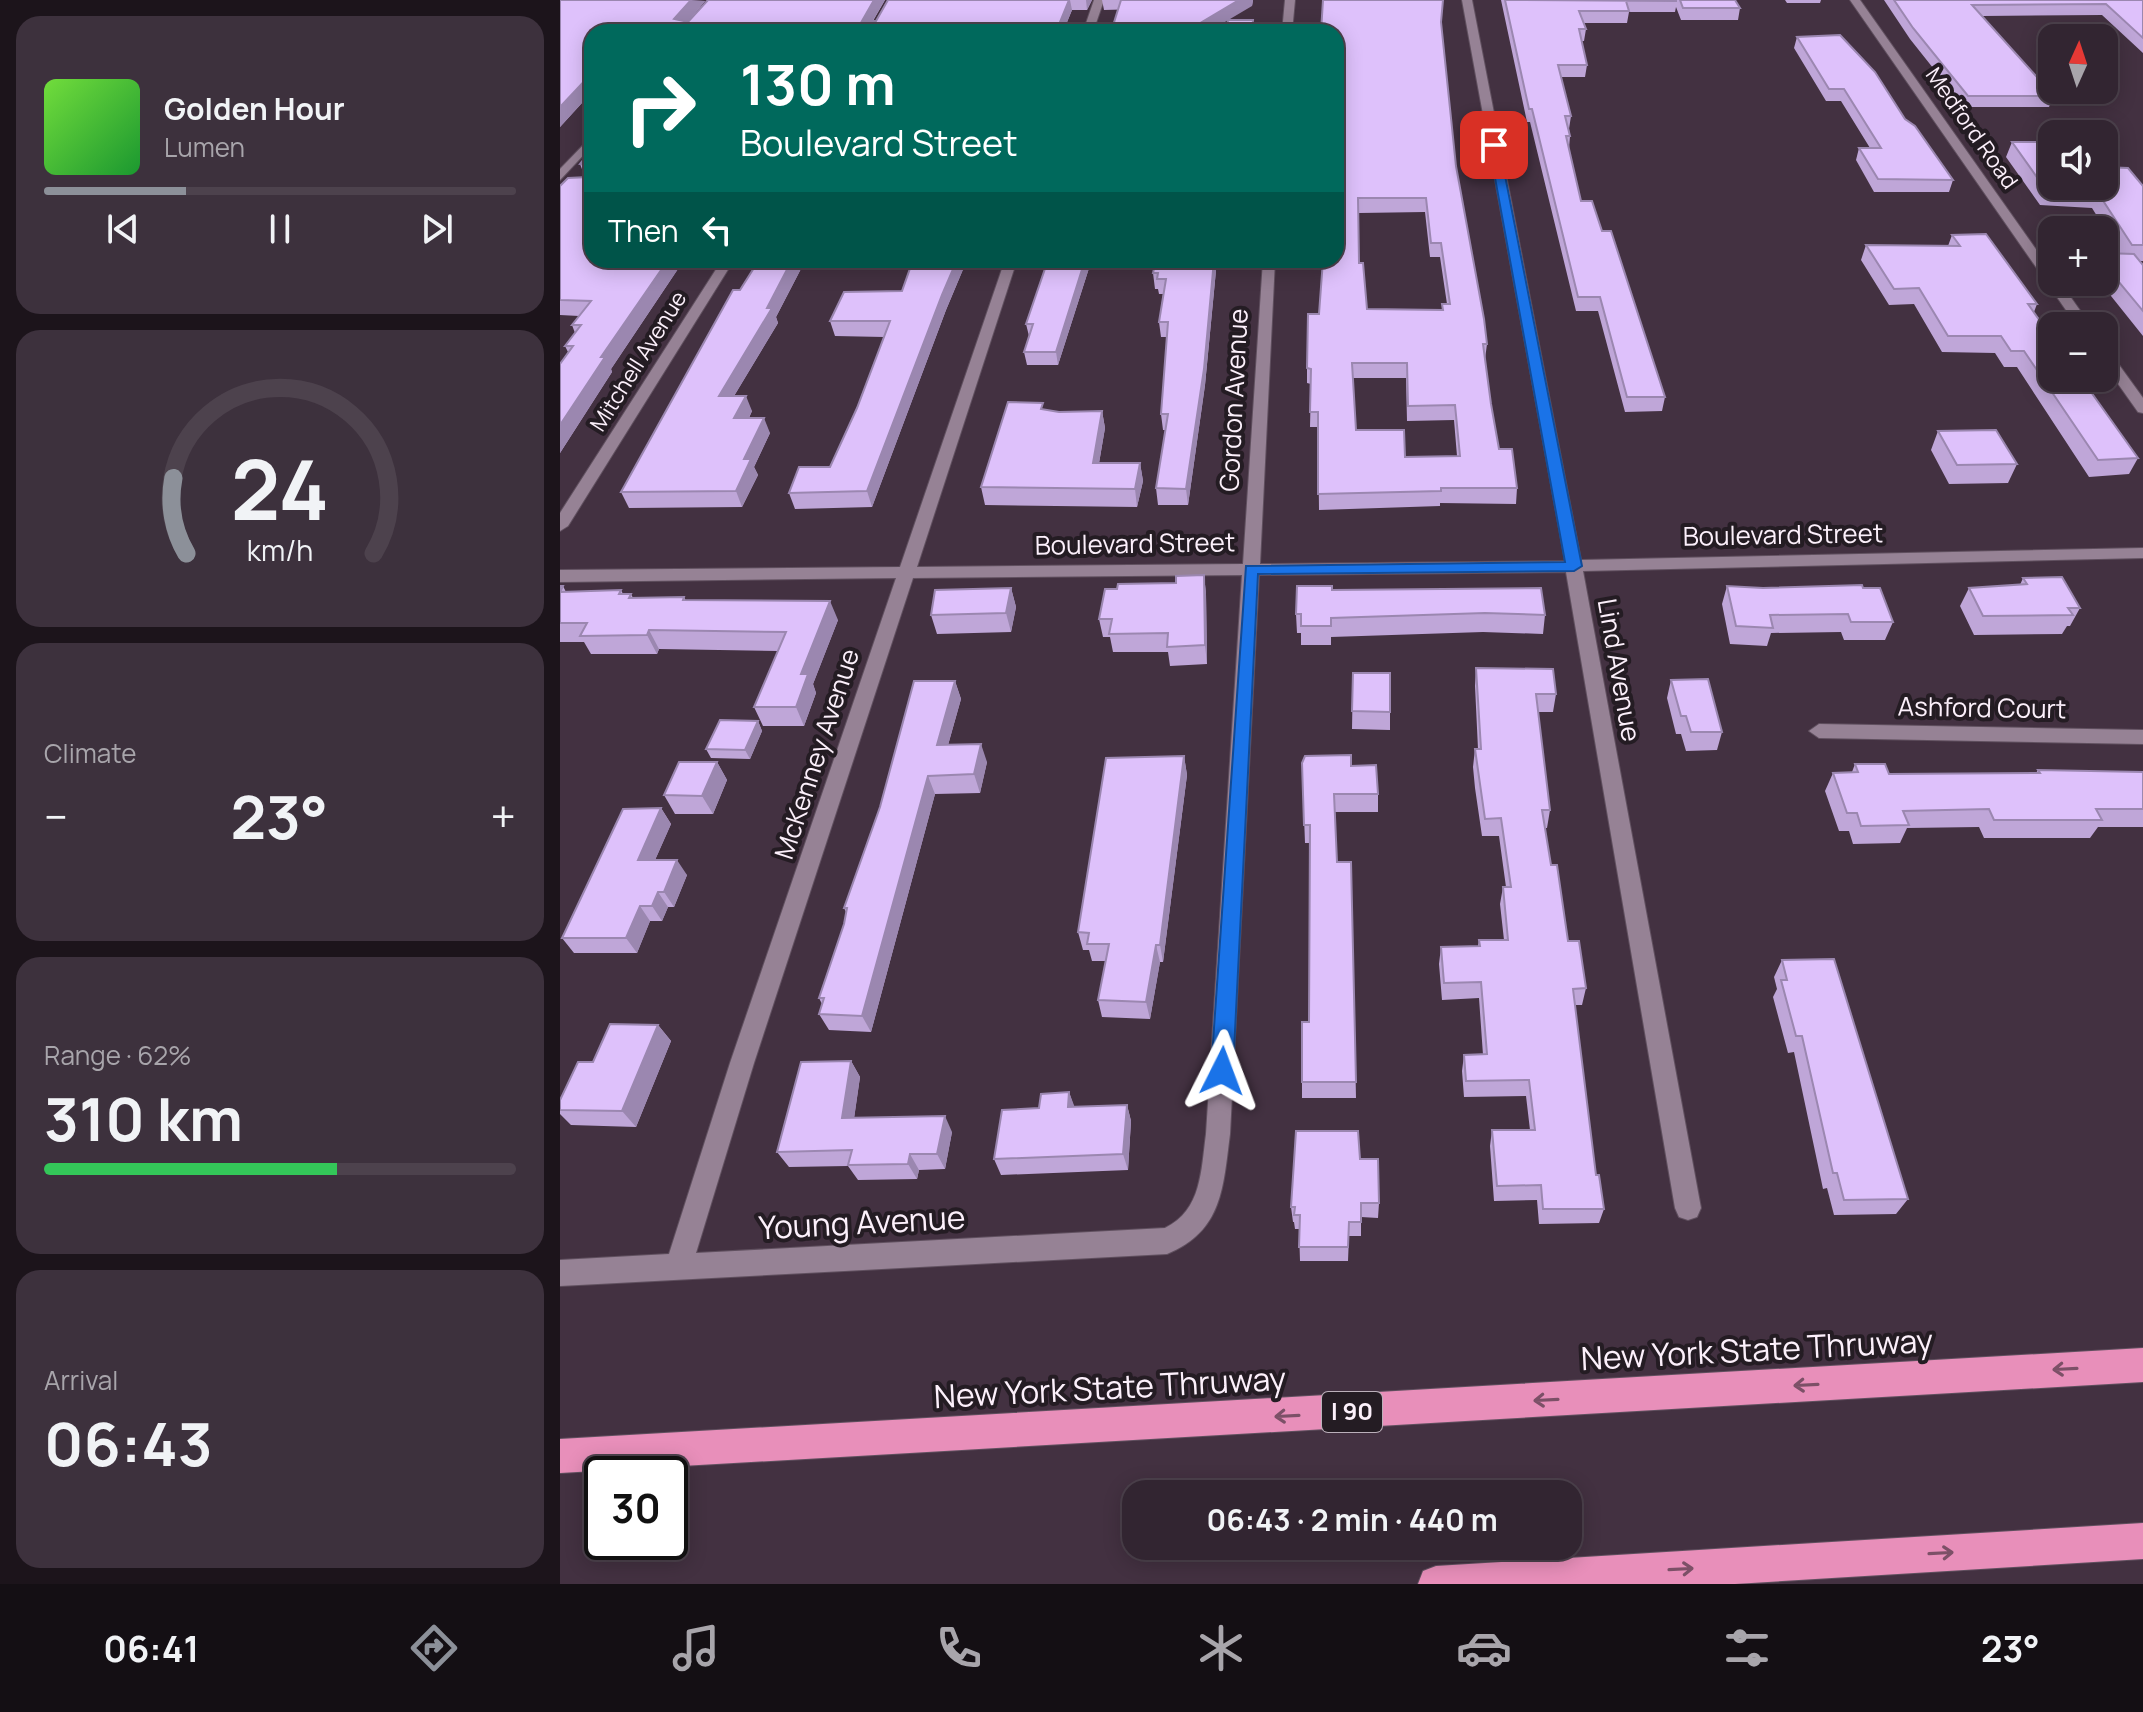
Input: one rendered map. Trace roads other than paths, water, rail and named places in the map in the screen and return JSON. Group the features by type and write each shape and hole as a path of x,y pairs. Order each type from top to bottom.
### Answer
{"highway":[{"name":"New York State Thruway","path":"560,1456 2143,1365"},
{"path":"1436,1584 2143,1541"}],"street":[{"path":"1091,24 1099,0"},
{"path":"1288,24 1290,0"},
{"name":"Lind Avenue","path":"1467,0 1574,566 1688,1208"},
{"name":"Medford Road","path":"1855,0 2038,262"},
{"path":"560,176 584,148"},
{"name":"Mitchell Avenue","path":"560,526 723,268"},
{"name":"McKenney Avenue","path":"678,1267 1008,268"},
{"name":"Gordon Avenue","path":"1167,1241 1186,1234 1207,1206 1218,1134 1269,268"},
{"path":"2118,374 2143,409"},
{"name":"Boulevard Street","path":"560,576 1574,566 2143,553"},
{"name":"Ashford Court","path":"1819,731 2143,737"},
{"name":"Young Avenue","path":"560,1273 1167,1241"}]}
